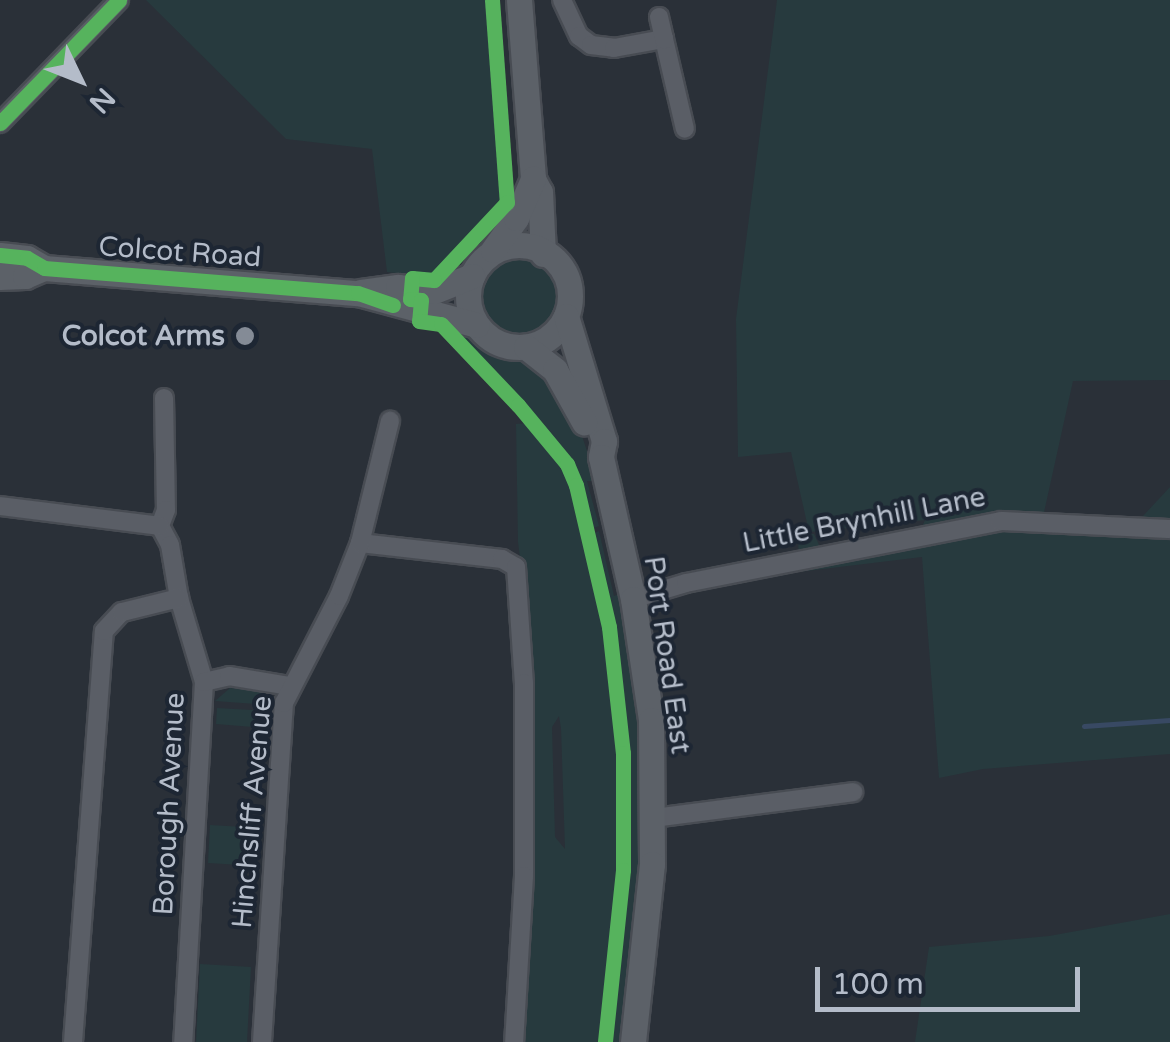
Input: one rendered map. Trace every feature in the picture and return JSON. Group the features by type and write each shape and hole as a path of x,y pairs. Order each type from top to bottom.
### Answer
{"main road":[{"path":"518,0 533,179 540,192 543,254"},
{"path":"494,250 521,245 557,264 567,282 566,316 548,339 526,346 501,344 477,326 469,302 472,276 516,218 533,179"},
{"name":"Colcot Road","path":"0,255 27,258 44,268 358,293 477,326"},
{"name":"Colcot Road","path":"0,277 25,276 44,268"},
{"name":"Colcot Road","path":"358,293 398,287 434,292 472,276"},
{"name":"Port Road East","path":"566,316 604,442 601,457 633,600 651,720 654,818 633,1042"},
{"name":"Port Road East","path":"526,346 562,379 593,448 601,457"}],"street":[{"path":"0,122 119,0"},
{"path":"562,0 579,36 591,45 614,48 664,38"},
{"path":"659,17 685,128"},
{"name":"Borough Avenue","path":"164,398 166,510 160,526 170,544 179,598 204,682 182,1042"},
{"name":"Hinchsliff Avenue","path":"262,1042 282,722 290,686 339,596 360,543 390,421"},
{"path":"0,506 160,526"},
{"name":"Little Brynhill Lane","path":"633,600 686,583 1001,521 1170,529"},
{"path":"360,543 502,559 516,568 523,618 524,857 514,1042"},
{"path":"73,1042 104,631 122,612 179,598"},
{"path":"204,682 229,676 290,686"},
{"path":"654,818 853,792"}],"green space":[{"path":"146,0 488,0 504,196 432,277 387,272 372,149 286,139"},
{"path":"777,0 1170,0 1170,380 1073,381 1043,517 1092,534 1143,516 1170,487 1170,754 983,769 939,778 922,557 790,573 800,562 797,533 814,534 820,547 922,527 925,520 809,532 791,452 738,457 736,319"},
{"path":"511,257 527,257 552,274 558,296 552,318 541,329 527,335 511,335 486,318 480,304 480,288 497,263"},
{"path":"456,329 469,333 493,352 536,361 575,415 595,481 587,481 599,526 594,528 574,464"},
{"path":"528,423 570,479 611,667 622,799 620,865 601,1042 517,1042 526,604 518,542 516,424","holes":["559,716 565,849 555,837 552,727"]},
{"path":"599,531 614,596 620,594 638,708 643,845 622,1042 612,1042 628,884 630,781 618,648 594,533"},
{"path":"230,688 260,690 268,705 215,701"},
{"path":"217,708 267,711 266,728 216,724"},
{"path":"210,825 260,828 257,866 208,863"},
{"path":"1170,914 1170,1042 915,1042 929,947 1049,936"},
{"path":"200,964 251,967 247,1042 196,1042"}],"waterway":[{"path":"1084,726 1170,720"}],"cycle path":[{"path":"0,123 119,0"},
{"path":"492,0 507,202 434,280 412,278 410,299 421,300 419,321 441,324 518,405 567,464 576,485 609,627 623,753 623,870 605,1042"},
{"path":"0,255 27,258 44,268 358,293 393,305"}],"place":[{"name":"Colcot Arms","path":"245,336"}]}
